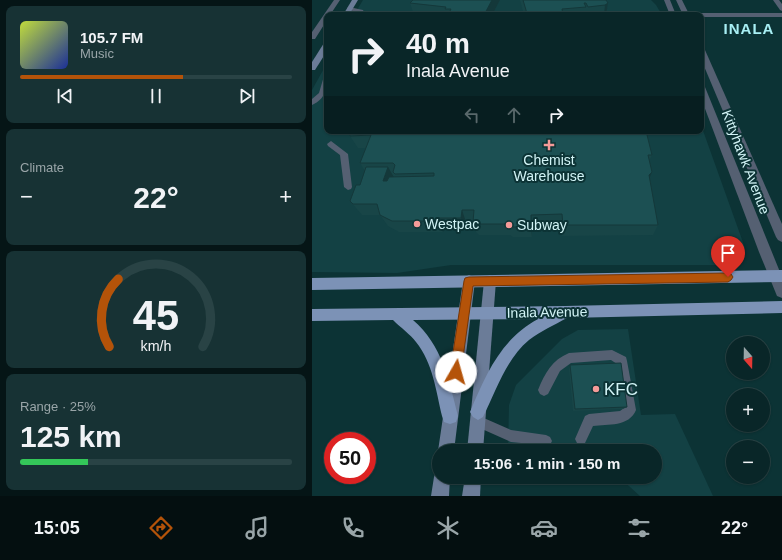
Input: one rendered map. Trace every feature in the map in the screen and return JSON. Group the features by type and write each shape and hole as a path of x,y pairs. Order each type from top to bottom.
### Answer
{"main road":[{"path":"347,12 355,0"},
{"path":"312,68 324,50"},
{"path":"312,284 779,276"},
{"path":"447,444 469,281"},
{"path":"476,444 490,281"},
{"name":"Inala Avenue","path":"312,315 397,315 782,307"},
{"path":"478,416 498,369 516,343 539,326 565,312"},
{"path":"397,315 422,338 432,354 440,372 443,391 450,416"},
{"path":"440,496 441,484"},
{"path":"472,496 473,484"}],"street":[{"path":"328,12 336,0"},
{"path":"667,0 672,12"},
{"path":"679,0 685,12"},
{"path":"776,0 782,9"},
{"path":"704,15 782,15"},
{"path":"313,35 324,18"},
{"name":"Kittyhawk Avenue","path":"704,57 782,238"},
{"name":"Kittyhawk Avenue","path":"704,94 779,276 782,292"}],"lane":[{"path":"347,12 361,12"},
{"path":"312,103 322,94 324,87"},
{"path":"331,144 344,154 348,187"},
{"path":"544,390 556,367 569,358 612,355 622,361 630,410 622,416 589,420 581,439"},
{"path":"478,416 511,436 546,441 537,444"}],"shaded area":[{"path":"363,0 651,0 660,12 356,12"},
{"path":"324,68 324,134 704,133 745,248 731,265 451,265 397,273 312,272 312,90"},
{"path":"628,329 641,415 675,414 713,496 640,496 627,484 662,484 662,444 508,444 509,405 516,385 562,339 578,330"}],"building":[{"path":"413,0 492,0 486,12 450,12 451,9 445,9 446,7 410,3"},
{"path":"523,0 606,0 608,3 605,5 588,7 586,3 584,3 586,7 562,9 562,12 526,12"},
{"path":"350,134 647,134 652,155 648,155 652,172 649,175 658,225 563,225 562,214 531,215 531,227 511,227 508,224 476,224 473,222 474,210 462,210 461,218 439,218 438,221 392,221 380,215 377,204 353,204 350,201 356,185 360,185 366,167 388,167 383,181 387,181 389,177 434,176 434,173 395,174 393,172 395,165 393,163 360,163 371,135 350,136"},
{"name":"KFC","path":"621,363 627,407 575,409 570,365"}],"place":[{"name":"Chemist Warehouse","path":"549,145"},
{"name":"Westpac","path":"417,224"},
{"name":"Subway","path":"509,225"},
{"name":"KFC","path":"596,389"}],"district":[{"name":"INALA","path":"749,28"}],"route":[{"path":"456,372 469,281 728,277"}]}
